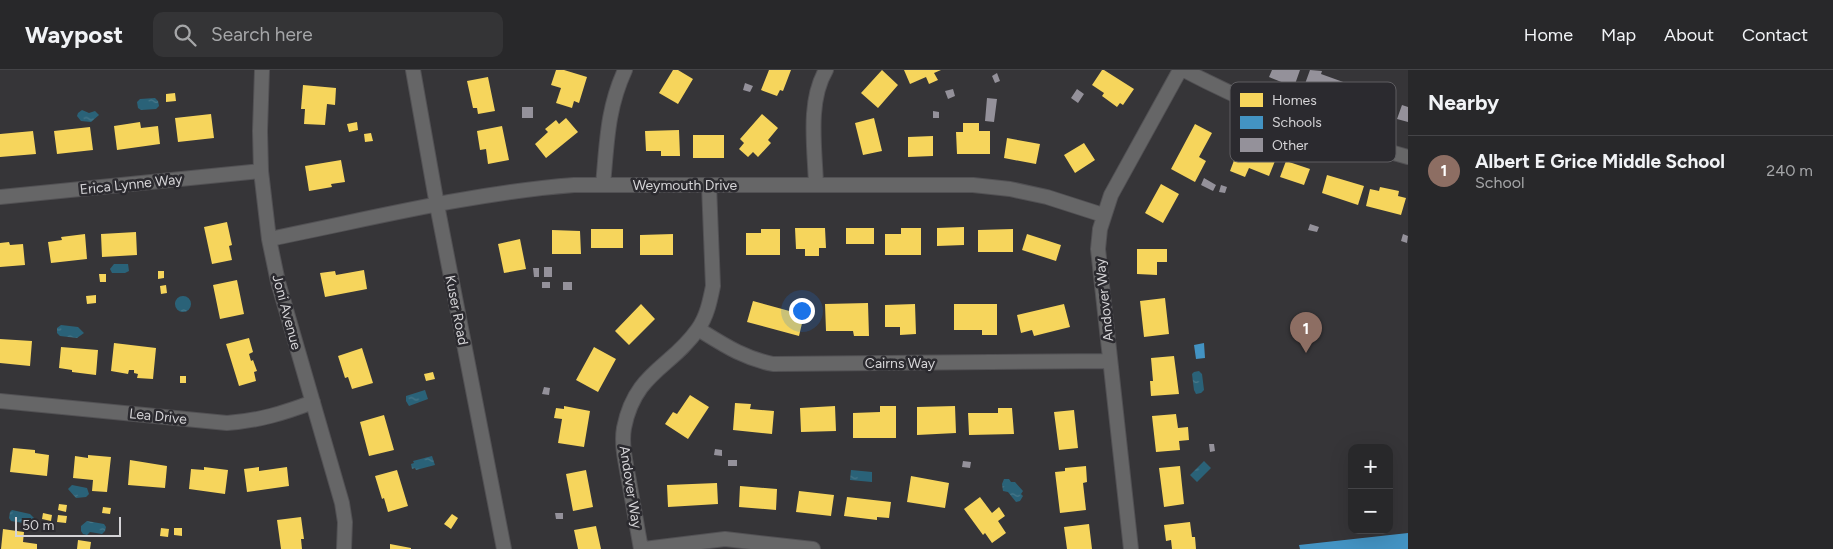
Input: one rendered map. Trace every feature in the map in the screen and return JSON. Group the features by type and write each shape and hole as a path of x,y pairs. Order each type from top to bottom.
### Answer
{"street":[{"name":"Joni Avenue","path":"262,70 261,171 269,239 278,282 342,503 346,522 344,549"},
{"name":"Kuser Road","path":"413,70 437,205 504,549"},
{"path":"603,185 610,113 616,89 625,70"},
{"path":"816,185 814,109 817,91 826,70"},
{"path":"1182,70 1230,93"},
{"name":"Andover Way","path":"1131,549 1098,249 1100,228 1111,195 1182,70"},
{"name":"Erica Lynne Way","path":"0,197 261,171"},
{"name":"Weymouth Drive","path":"269,239 437,205 533,188 603,185 973,185 1001,188 1047,197 1103,215"},
{"name":"Andover Way","path":"643,549 624,448 624,430 628,411 636,394 647,378 686,343 705,318 713,286 709,185"},
{"name":"Cairns Way","path":"698,329 736,352 754,360 773,364 1110,361"},
{"name":"Lea Drive","path":"0,401 227,423 250,422 275,416 313,402"},
{"path":"643,549 725,539 813,549"}],"water":[{"path":"155,98 159,106 156,109 141,110 138,108 137,102 140,99"},
{"path":"82,110 89,113 95,111 99,115 91,122 81,121 77,116"},
{"path":"114,264 128,264 129,271 125,273 112,273 110,269"},
{"path":"183,296 189,298 191,304 189,310 183,312 177,310 175,304 177,298"},
{"path":"61,325 78,327 84,333 77,338 60,336 57,333 57,328"},
{"path":"1199,371 1202,374 1204,390 1196,394 1192,374"},
{"path":"425,390 428,399 409,406 406,396"},
{"path":"432,456 435,465 416,470 415,468 412,469 411,464 414,463 413,461"},
{"path":"1204,461 1211,468 1197,482 1190,475"},
{"path":"851,470 872,472 872,482 850,480"},
{"path":"1004,479 1015,482 1023,491 1020,501 1016,502 1008,492 1003,491 1002,484"},
{"path":"72,485 87,488 89,494 86,497 76,498 68,489"},
{"path":"12,510 30,514 34,518 33,524 30,527 25,526 23,523 11,521 9,518"},
{"path":"87,521 104,524 106,527 105,531 102,534 90,532 87,535 83,534 81,526"}],"building: Homes":[{"path":"556,70 564,70 587,77 579,103 574,101 572,108 556,103 561,88 551,85"},
{"path":"673,70 678,70 693,79 678,104 659,93"},
{"path":"769,70 791,70 783,91 780,90 777,96 761,90"},
{"path":"882,70 898,85 878,108 861,93"},
{"path":"904,70 941,70 934,73 938,80 929,84 926,77 910,84"},
{"path":"1102,70 1134,89 1123,105 1120,103 1117,107 1102,96 1104,93 1092,85"},
{"path":"488,77 495,111 478,114 477,108 473,108 467,81"},
{"path":"303,85 336,88 335,105 327,104 325,125 304,124 305,109 301,109"},
{"path":"175,93 176,101 166,102 166,94"},
{"path":"211,114 214,138 178,142 175,118"},
{"path":"762,114 778,128 768,140 771,143 758,157 753,152 748,157 739,149 744,143 740,139"},
{"path":"566,118 578,132 546,158 535,144 548,132 545,129 556,120 559,124"},
{"path":"874,118 882,151 863,155 855,123"},
{"path":"140,122 141,128 158,126 160,144 117,150 114,126"},
{"path":"357,122 358,130 349,132 347,124"},
{"path":"963,123 979,123 979,131 990,131 990,154 957,154 956,132 963,132"},
{"path":"1195,124 1212,133 1199,157 1206,161 1195,182 1171,169"},
{"path":"502,126 509,160 488,164 486,149 480,150 477,131"},
{"path":"90,127 93,150 57,154 54,131"},
{"path":"679,130 680,156 661,156 661,151 646,151 645,131"},
{"path":"33,131 36,154 0,157 0,134"},
{"path":"371,133 373,141 365,142 364,134"},
{"path":"693,135 724,135 724,158 693,158"},
{"path":"933,136 933,156 908,157 908,137"},
{"path":"1007,138 1040,144 1036,164 1004,158"},
{"path":"1084,143 1095,160 1075,173 1064,155"},
{"path":"341,160 345,182 331,184 332,187 309,191 305,166"},
{"path":"1233,162 1275,162 1269,176 1249,168 1245,177 1230,171"},
{"path":"1286,162 1310,169 1304,185 1280,177"},
{"path":"1327,175 1364,186 1358,205 1322,193"},
{"path":"1161,184 1179,194 1163,223 1145,213"},
{"path":"1380,187 1399,191 1398,196 1406,198 1401,215 1366,206 1370,189 1379,191"},
{"path":"227,222 232,245 229,246 232,260 212,264 204,227"},
{"path":"964,227 964,245 937,246 937,228"},
{"path":"795,228 825,228 826,248 819,248 819,256 805,256 805,249 796,249"},
{"path":"846,228 874,228 874,244 846,244"},
{"path":"901,228 921,228 921,255 885,255 885,234 901,234"},
{"path":"591,229 623,229 623,248 591,248"},
{"path":"761,229 780,229 780,255 746,255 746,233 761,233"},
{"path":"1013,229 1013,252 978,252 978,230"},
{"path":"552,230 580,231 581,254 552,254"},
{"path":"136,232 137,255 102,257 101,234"},
{"path":"85,234 87,259 51,263 48,242 62,240 61,237"},
{"path":"673,234 673,255 640,255 640,235"},
{"path":"1027,234 1061,245 1056,261 1022,250"},
{"path":"520,239 526,269 504,273 498,244"},
{"path":"9,242 10,245 23,244 25,265 0,267 0,243"},
{"path":"1137,249 1167,249 1167,262 1157,262 1157,275 1137,274"},
{"path":"364,270 367,289 325,297 320,273 335,271 336,275"},
{"path":"158,271 164,271 164,278 158,279"},
{"path":"99,274 106,274 106,282 100,282"},
{"path":"237,280 244,314 220,319 213,285"},
{"path":"166,285 167,293 161,294 160,286"},
{"path":"96,295 96,303 87,304 86,296"},
{"path":"1165,298 1169,334 1144,337 1140,301"},
{"path":"753,301 804,315 799,336 747,322"},
{"path":"868,303 869,336 854,336 853,331 826,331 825,304"},
{"path":"641,304 655,319 629,345 615,331"},
{"path":"915,304 916,334 900,335 900,327 885,327 885,305"},
{"path":"954,304 997,304 997,335 982,335 982,330 954,330"},
{"path":"1064,304 1070,327 1034,336 1032,330 1021,333 1017,315"},
{"path":"249,338 253,352 249,354 257,371 254,372 256,381 239,386 226,344"},
{"path":"0,339 32,341 30,366 0,363"},
{"path":"114,343 156,348 153,379 137,378 138,374 134,373 134,370 129,370 128,374 111,371"},
{"path":"61,347 98,350 96,375 72,372 72,370 59,368"},
{"path":"594,347 616,359 598,392 576,380"},
{"path":"362,348 373,383 352,389 348,377 345,378 338,356"},
{"path":"1174,356 1179,394 1151,396 1150,381 1153,381 1151,358"},
{"path":"433,372 435,379 426,381 424,374"},
{"path":"180,376 186,376 186,383 180,383"},
{"path":"690,395 709,407 688,439 665,424 673,412 677,414"},
{"path":"735,403 751,404 750,409 774,411 772,434 733,430"},
{"path":"564,406 590,411 584,447 558,443 562,419 554,418 556,408 564,409"},
{"path":"835,406 836,431 801,432 800,408"},
{"path":"880,406 896,406 896,438 853,438 853,413 880,412"},
{"path":"955,406 956,433 917,435 917,407"},
{"path":"998,408 1012,408 1014,434 969,435 968,413 998,413"},
{"path":"1074,410 1078,448 1059,450 1054,412"},
{"path":"1176,414 1178,428 1188,427 1189,440 1179,441 1180,450 1156,452 1152,416"},
{"path":"384,415 394,450 369,456 360,422"},
{"path":"13,448 35,450 35,453 49,455 47,476 10,472"},
{"path":"88,455 111,457 107,492 92,491 93,480 73,478 75,456 88,458"},
{"path":"130,460 167,466 165,488 128,485"},
{"path":"1086,466 1087,482 1083,483 1086,510 1060,513 1055,472 1065,471 1065,468"},
{"path":"1180,466 1184,504 1164,507 1159,468"},
{"path":"204,467 228,470 225,494 189,489 191,469 204,470"},
{"path":"259,467 259,471 287,467 289,486 247,492 244,469"},
{"path":"397,470 408,506 388,512 375,476"},
{"path":"586,470 593,507 573,511 566,474"},
{"path":"911,476 949,483 945,508 907,502"},
{"path":"717,483 718,504 668,507 667,485"},
{"path":"740,486 777,489 776,510 739,507"},
{"path":"799,491 834,495 831,516 796,512"},
{"path":"847,497 891,502 889,518 877,517 877,520 844,516"},
{"path":"980,497 992,513 999,507 1005,516 998,521 1006,533 992,543 985,533 983,535 964,509"},
{"path":"59,504 67,505 66,512 58,510"},
{"path":"103,507 111,508 110,514 102,513"},
{"path":"43,513 52,515 51,521 42,519"},
{"path":"452,514 458,518 451,529 444,524"},
{"path":"58,515 67,516 66,523 57,522"},
{"path":"301,517 304,539 301,539 302,549 281,549 277,520"},
{"path":"1190,522 1192,537 1195,537 1196,549 1172,549 1171,540 1166,541 1164,525"},
{"path":"1089,524 1092,549 1067,549 1064,527"},
{"path":"596,526 601,549 578,549 574,530"},
{"path":"161,528 169,529 168,537 160,536"},
{"path":"174,528 182,528 182,536 174,535"},
{"path":"3,529 24,532 23,542 37,544 37,549 1,549"},
{"path":"78,540 91,542 90,549 77,549"},
{"path":"390,544 411,548 411,549 390,549"}],"building: Schools":[{"path":"1204,343 1205,358 1196,359 1194,345"},
{"path":"1408,533 1408,549 1300,549 1299,545"}],"building: Other":[{"path":"1272,70 1300,70 1296,82 1282,82 1269,77"},
{"path":"1310,70 1322,71 1321,74 1343,82 1306,82"},
{"path":"997,73 1000,81 995,83 992,76"},
{"path":"745,83 753,86 750,92 743,90"},
{"path":"953,89 955,96 948,99 945,91"},
{"path":"1077,89 1084,94 1078,103 1071,98"},
{"path":"987,98 997,99 994,122 985,121"},
{"path":"1402,105 1408,107 1408,122 1397,119"},
{"path":"522,107 533,107 533,118 522,118"},
{"path":"933,111 939,112 939,118 933,118"},
{"path":"1204,178 1216,185 1213,191 1201,185"},
{"path":"1221,185 1227,187 1225,193 1219,192"},
{"path":"1310,224 1319,227 1317,232 1308,230"},
{"path":"1403,234 1408,236 1407,243 1401,241"},
{"path":"544,267 552,267 552,277 544,277"},
{"path":"533,268 539,268 539,277 534,277"},
{"path":"542,282 550,282 550,288 542,288"},
{"path":"563,282 572,282 572,290 563,290"},
{"path":"544,387 550,388 549,395 542,394"},
{"path":"1209,444 1214,444 1215,451 1210,452"},
{"path":"715,449 722,450 722,456 714,455"},
{"path":"728,460 737,460 737,466 728,466"},
{"path":"963,461 971,462 970,468 962,467"},
{"path":"555,513 563,513 563,519 556,519"}],"place":[{"name":"Albert E Grice Middle School","path":"1306,353"}]}
